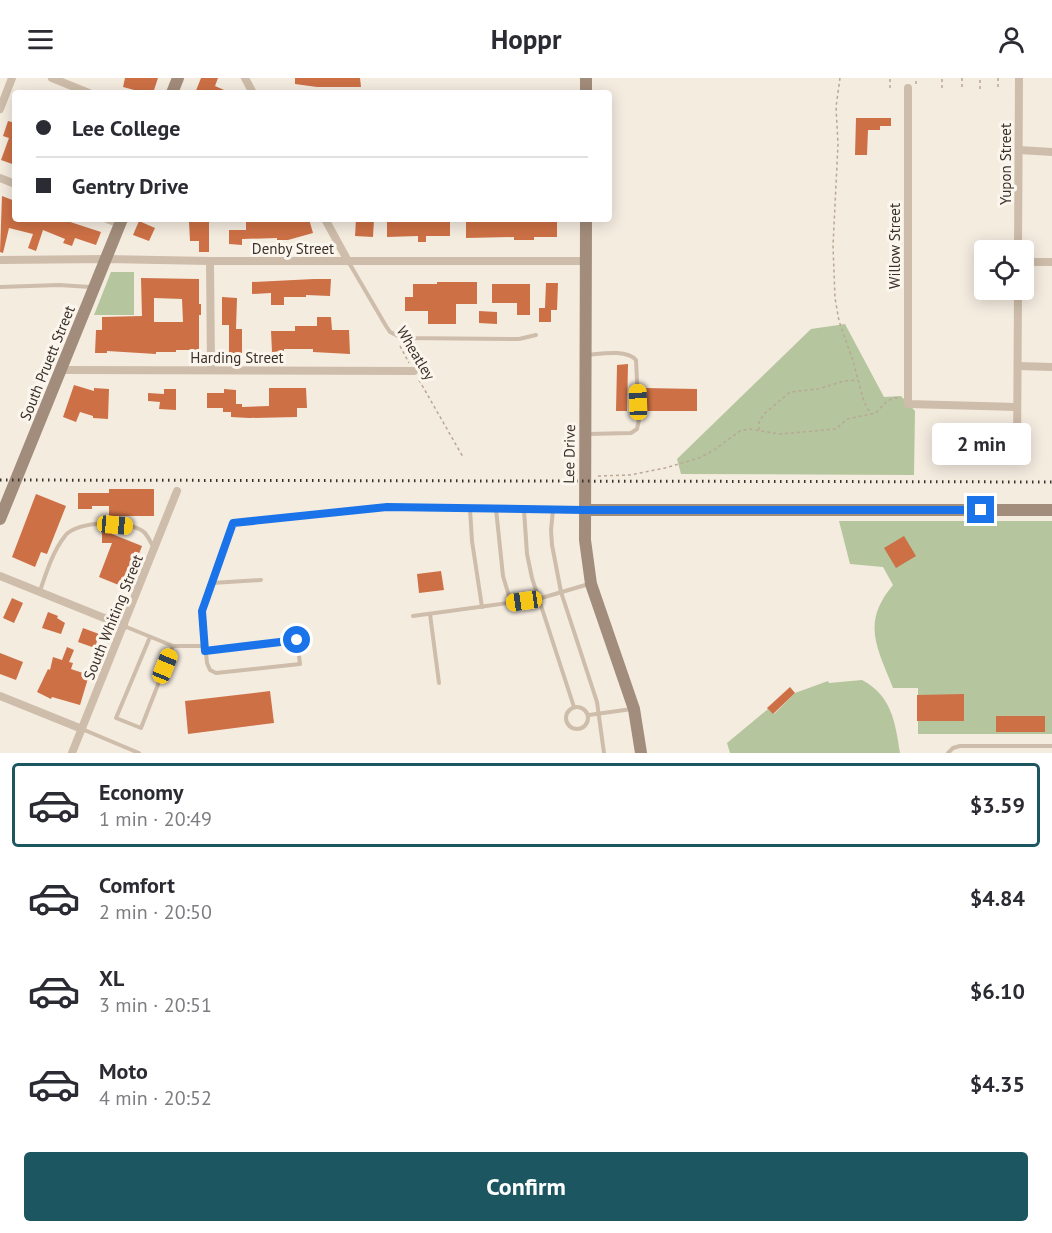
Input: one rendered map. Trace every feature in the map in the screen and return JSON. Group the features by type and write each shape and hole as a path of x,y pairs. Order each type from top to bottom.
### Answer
{"street":[{"path":"0,109 12,78"},
{"path":"52,78 82,90"},
{"name":"Yupon Street","path":"1018,240 1019,78"},
{"name":"Willow Street","path":"908,88 908,401"},
{"path":"1019,150 1052,152"},
{"name":"South Pruett Street","path":"2,510 121,222"},
{"path":"327,222 348,261"},
{"name":"Lee Drive","path":"586,222 585,540 591,584 634,709 641,753"},
{"name":"Denby Street","path":"0,260 586,261"},
{"path":"210,261 211,370"},
{"path":"1034,262 1052,262"},
{"path":"1017,458 1018,300"},
{"path":"1017,366 1052,366"},
{"name":"Harding Street","path":"60,370 414,371"},
{"path":"908,401 1017,407"},
{"name":"South Whiting Street","path":"72,753 177,490"},
{"path":"584,510 1052,510"},
{"path":"0,576 124,626"},
{"path":"0,696 82,729"}],"lane":[{"name":"Wheatley","path":"348,261 386,326 394,334"},
{"path":"0,287 58,285 94,288"},
{"path":"394,334 402,338 420,339 519,339 536,335"},
{"path":"585,355 626,354 633,356 637,368 639,420 637,429 631,432 585,434"},
{"path":"124,626 174,646 204,648 297,640 300,664 216,673 210,670 204,648 202,611 233,523 387,507 584,510"},
{"path":"470,509 472,541 482,607"},
{"path":"496,509 503,576 511,603"},
{"path":"524,510 527,554 538,599 566,677 574,707"},
{"path":"553,510 552,545 561,592 597,702 604,753"},
{"path":"40,592 60,545 65,536 74,528 85,525 132,526 144,533 155,549"},
{"path":"212,583 261,580"},
{"path":"413,616 538,599 591,584"},
{"path":"430,614 439,683"},
{"path":"150,637 117,718 141,728 174,646"},
{"path":"574,707 584,709 588,715 586,726 579,729 572,728 566,718 568,711 574,707"},
{"path":"588,715 634,709"},
{"path":"82,729 139,753"},
{"path":"948,753 960,746 1052,746"}],"path":[{"path":"840,78 836,107 838,144 833,246 835,298 839,321 864,402 872,415"},
{"path":"890,78 890,88"},
{"path":"942,78 942,88"},
{"path":"962,78 962,89"},
{"path":"980,78 980,89"},
{"path":"998,78 998,88"},
{"name":"Wheatley","path":"394,334 463,458"},
{"path":"759,431 759,422 764,414 790,392 818,389 844,381 859,380"},
{"path":"584,476 630,474 665,468 699,458 740,431 748,429 780,434 836,429 847,419 876,413 893,398 908,401"}],"green space":[{"path":"111,272 134,272 134,315 94,315"},
{"path":"845,324 884,397 901,396 915,411 914,475 681,474 677,459 811,329"},
{"path":"839,521 1052,521 1052,734 918,734 918,688 893,688 875,635 877,611 893,585 883,567 850,564"},
{"path":"862,680 872,686 886,702 894,720 900,753 730,753 727,743 768,709 774,714 795,693 828,681 829,683"}],"building":[{"path":"125,78 158,78 154,90 134,90 123,87"},
{"path":"201,78 218,78 215,86 224,90 196,90"},
{"path":"295,78 360,78 361,87 317,87 295,84"},
{"path":"856,118 891,118 891,126 880,126 880,130 868,130 867,155 855,155"},
{"path":"8,121 12,122 12,164 1,160 9,138 3,136"},
{"path":"2,196 12,200 12,222 70,222 101,232 96,245 75,238 72,246 63,243 65,239 43,230 36,251 28,248 33,234 9,228 3,253 0,252"},
{"path":"139,222 155,228 149,241 133,235"},
{"path":"189,222 209,222 209,252 199,252 199,241 190,241"},
{"path":"246,222 310,222 313,233 288,240 242,239 242,245 229,244 229,230 246,230"},
{"path":"356,222 374,222 373,237 355,236"},
{"path":"387,222 450,222 450,236 426,236 426,242 418,242 418,236 387,237"},
{"path":"466,222 557,222 557,237 534,237 534,240 514,240 514,237 466,238"},
{"path":"141,278 199,279 201,315 199,315 199,350 176,350 176,352 156,352 156,354 107,351 107,353 95,353 96,330 102,330 102,317 142,316","holes":["154,298 182,299 183,322 154,322"]},
{"path":"331,279 330,296 284,297 284,305 271,305 271,293 252,294 252,282"},
{"path":"437,282 477,282 477,304 456,304 456,324 428,324 428,311 405,311 405,297 413,297 413,284 437,284"},
{"path":"546,283 558,283 557,310 551,310 551,322 539,322 539,308 545,308"},
{"path":"492,284 530,284 530,315 517,315 517,303 492,303"},
{"path":"222,297 237,298 236,329 242,329 242,353 229,353 229,325 222,325"},
{"path":"479,311 497,312 497,324 479,323"},
{"path":"317,317 331,317 332,330 349,330 350,354 313,352 313,349 284,349 284,351 272,352 271,331 295,331 295,326 317,326"},
{"path":"628,364 627,411 616,411 617,365"},
{"path":"74,385 94,391 94,388 109,389 108,419 93,418 93,416 80,412 76,422 63,417"},
{"path":"269,388 306,388 307,408 297,408 297,417 249,418 231,417 231,412 223,412 223,408 207,408 207,393 224,393 224,389 236,390 236,404 242,404 242,407 269,406"},
{"path":"645,388 697,389 697,411 645,411"},
{"path":"164,389 176,389 176,410 159,409 160,402 148,401 148,393 164,394"},
{"path":"109,489 154,489 154,516 109,516 109,506 78,509 78,493 109,493"},
{"path":"36,494 66,506 47,554 41,552 35,567 12,557"},
{"path":"102,532 112,532 112,534 142,546 126,588 99,577 112,543 102,543"},
{"path":"904,536 916,556 896,568 884,548"},
{"path":"441,571 444,590 419,593 417,574"},
{"path":"12,598 23,603 14,623 3,618"},
{"path":"48,612 58,616 57,618 65,623 61,634 42,628"},
{"path":"83,628 99,634 95,648 78,642"},
{"path":"67,647 74,650 69,662 73,663 71,669 89,675 80,705 52,697 51,699 37,692 48,669 50,670 53,657 62,660"},
{"path":"0,653 23,662 16,680 0,674"},
{"path":"790,687 795,693 773,714 767,708"},
{"path":"270,691 274,723 188,734 185,701"},
{"path":"964,694 964,721 917,721 917,695"},
{"path":"996,716 1045,716 1045,732 996,732"}],"railway":[{"path":"0,480 1052,482"}],"route":[{"path":"297,640 205,651 202,611 233,523 387,507 584,510 981,510"}]}
